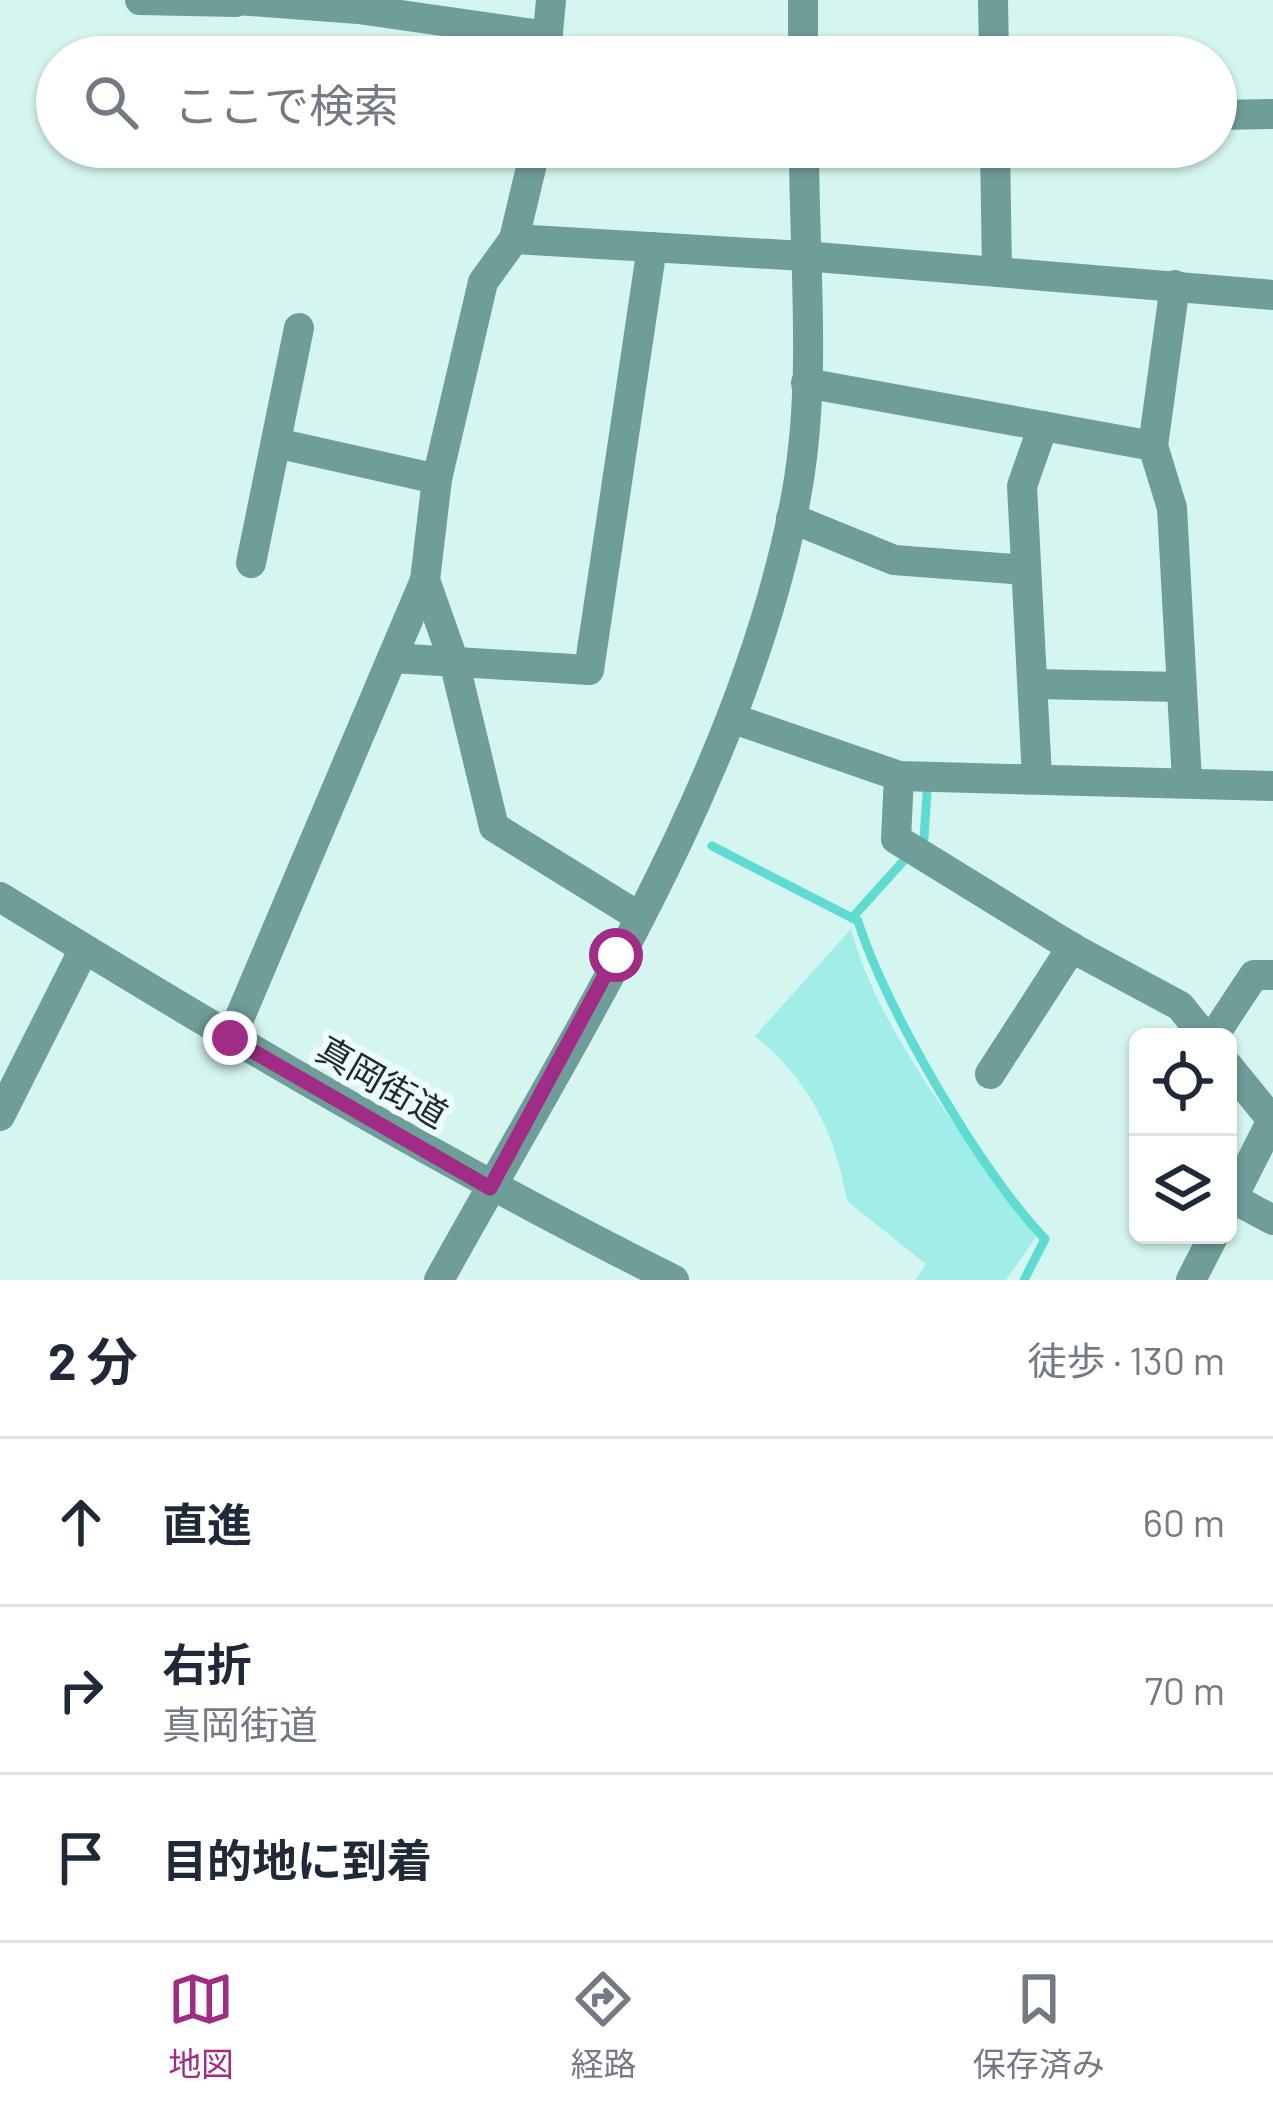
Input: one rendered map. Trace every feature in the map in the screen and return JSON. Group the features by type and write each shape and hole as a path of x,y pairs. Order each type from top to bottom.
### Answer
{"street":[{"path":"140,0 358,9 496,36"},
{"path":"548,36 551,0"},
{"path":"803,0 803,36"},
{"path":"993,0 994,36"},
{"path":"1237,115 1273,114"},
{"path":"230,1038 425,580 437,479 483,282 514,239 531,168"},
{"path":"439,1280 638,916 734,718 776,595 791,518 806,383 804,168"},
{"path":"996,168 998,271"},
{"path":"514,239 804,256 1273,295"},
{"path":"392,658 589,670 652,247"},
{"path":"1175,286 1153,446 1172,508 1187,782"},
{"path":"251,563 299,328"},
{"path":"806,383 1153,446"},
{"path":"1037,778 1022,486 1043,426"},
{"path":"275,443 437,479"},
{"path":"791,518 894,560 1027,570"},
{"path":"425,580 455,665 494,827 638,916"},
{"path":"1033,684 1181,687"},
{"path":"734,718 899,776 1273,786"},
{"path":"899,776 896,838 1072,947 1180,1006 1201,1028"},
{"name":"真岡街道","path":"0,897 230,1038 490,1188 674,1280"},
{"path":"991,1075 1072,947"},
{"path":"0,1115 84,949"},
{"path":"1216,1028 1254,975 1273,975"},
{"path":"1237,1077 1272,1120 1237,1188"},
{"path":"1237,1205 1273,1220"},
{"path":"1191,1280 1209,1244"}],"shaded area":[{"path":"851,929 882,1008 930,1089 1039,1233 1006,1280 915,1280 926,1264 847,1201 817,1109 790,1070 755,1036"}],"waterway":[{"path":"852,918 924,838 927,793"},
{"path":"712,846 858,921 890,998 938,1088 993,1174 1045,1239 1024,1280"}],"route":[{"path":"230,1038 490,1188 616,955"}]}
